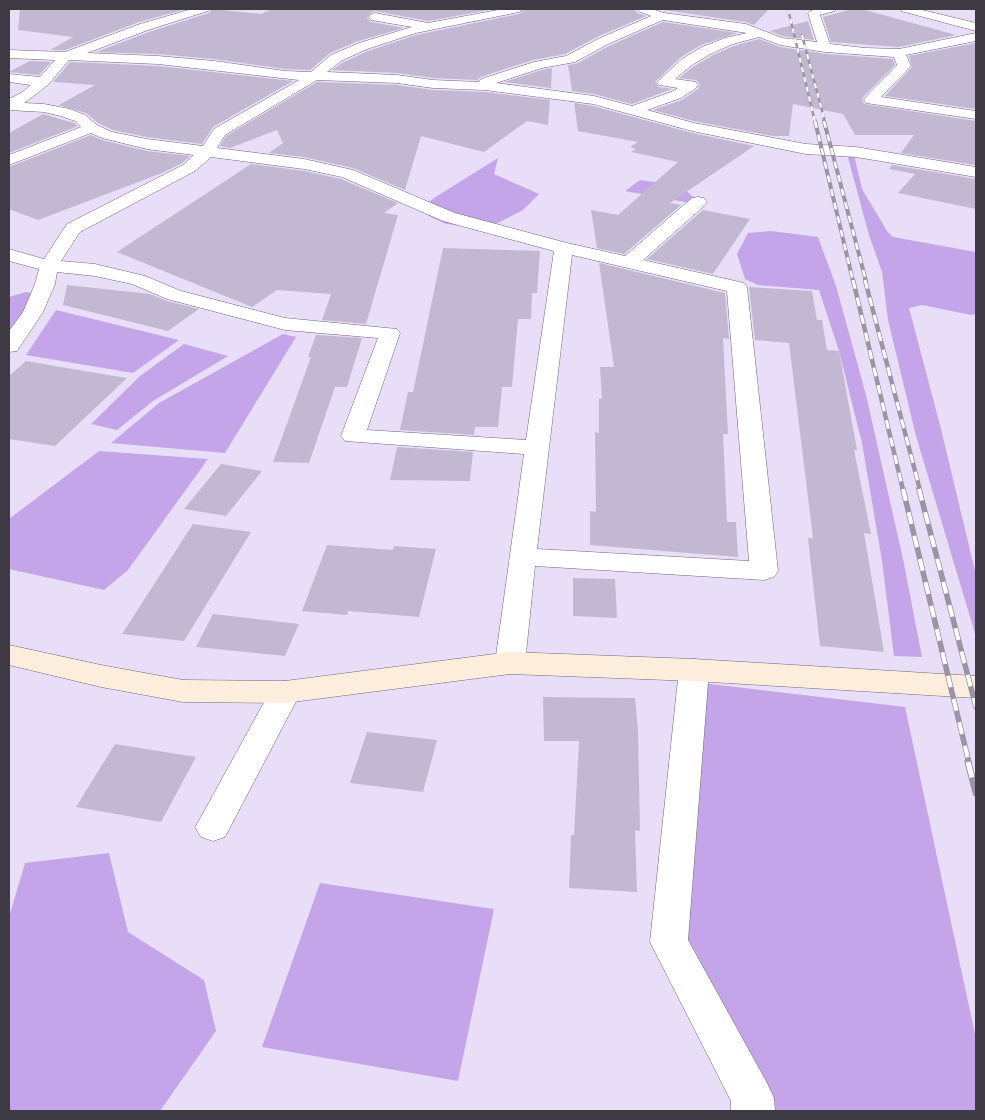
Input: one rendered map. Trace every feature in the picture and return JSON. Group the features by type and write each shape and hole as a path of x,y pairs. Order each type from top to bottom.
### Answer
{"street":[{"path":"9,105 26,96 43,82 65,57 144,27 204,9"},
{"path":"9,346 33,312 45,284 48,266 73,228 189,168 208,151 219,132 313,77 336,58 363,46 413,30 519,9"},
{"path":"642,9 662,16 746,28 757,34 780,41 825,48 899,54 976,37"},
{"path":"825,48 814,13 831,9"},
{"path":"905,9 976,27"},
{"path":"375,16 432,26"},
{"path":"476,85 538,65 570,59 604,40 662,16"},
{"path":"634,110 676,95 691,85 664,82 687,62 707,50 729,41 757,34"},
{"path":"9,54 167,60 285,76 397,79 434,84 476,85 548,93 594,100 692,127 806,149 856,152 976,172"},
{"path":"899,54 904,66 871,100 976,115"},
{"path":"9,78 43,82"},
{"path":"9,105 64,112 80,118 92,128 107,135 147,144 304,164 347,173 449,217 564,248 737,287 764,571 522,557"},
{"path":"9,160 92,128"},
{"path":"628,262 698,202"},
{"path":"510,663 536,448 564,248"},
{"path":"9,255 48,266 95,270 138,280 174,295 285,324 390,333 353,436 536,448"},
{"path":"9,655 183,692 285,692 510,663 694,670 976,687"},
{"path":"694,670 669,942 752,1098 753,1111"},
{"path":"214,827 285,692"}],"shaded area":[{"path":"847,154 854,155 862,189 887,231 893,237 976,252 976,314 971,315 922,305 909,308 941,429 976,575 976,637 916,436 888,320 882,272 869,235"},
{"path":"498,158 494,174 539,194 523,210 488,228 446,224 429,216 423,207 434,198"},
{"path":"640,180 682,186 698,202 696,204 625,191"},
{"path":"771,231 818,237 836,286 866,395 903,559 922,657 894,656 882,561 862,443 839,351 819,290 758,285 745,279 737,254 748,233"},
{"path":"26,292 41,294 16,337 9,343 9,297"},
{"path":"56,310 179,340 133,373 26,355"},
{"path":"283,334 296,337 225,453 111,443 159,403"},
{"path":"184,344 228,356 153,401 117,430 91,424 140,376"},
{"path":"99,451 208,459 128,570 104,590 9,569 9,519"},
{"path":"693,682 905,707 976,1039 976,1111 753,1111 752,1098 669,942"},
{"path":"109,853 128,932 204,980 216,1031 160,1111 9,1111 9,917 25,863"},
{"path":"320,883 494,909 458,1081 262,1047"}],"building":[{"path":"20,9 186,9 139,22 65,50 50,50 73,37 18,30"},
{"path":"212,9 261,14 272,9 494,9 428,21 375,11 371,12 367,18 371,22 404,28 358,41 330,53 310,70 285,69 214,59 158,54 96,52 149,32 209,13"},
{"path":"527,9 634,9 637,13 646,16 599,36 565,54 533,60 480,77 478,80 332,70 342,63 368,51 416,35 519,14"},
{"path":"657,9 769,9 754,25 746,22"},
{"path":"852,9 861,9 956,35 899,47 831,42 823,17"},
{"path":"808,21 814,40 782,36 770,31"},
{"path":"663,22 737,33 701,45 681,57 655,82 659,87 672,89 632,104 594,94 572,91 568,65 576,64 609,46"},
{"path":"759,39 780,47 825,54 893,59 895,65 864,96 862,99 864,104 976,121 976,165 901,153 914,135 855,135 843,114 793,104 789,136 773,136 694,121 653,110 682,100 698,89 700,84 696,80 679,78 693,67 713,55 734,46"},
{"path":"976,43 976,109 885,96 912,67 909,56"},
{"path":"30,61 51,62 39,75 9,72"},
{"path":"70,62 158,66 293,81 213,127 202,144 147,137 113,130 98,123 86,113 59,105 95,85 53,82"},
{"path":"552,68 551,88 504,82 542,70"},
{"path":"317,82 397,85 433,90 485,92 550,100 548,125 527,121 484,152 421,136 405,190 353,168 304,157 269,153 283,143 277,130 230,148 220,146 226,136"},
{"path":"574,103 593,106 692,133 754,146 670,203 681,205 624,254 597,248 591,210 618,215 678,162 631,152 636,149 630,147 638,142 578,131"},
{"path":"43,114 74,123 78,126 9,153 9,133"},
{"path":"91,135 102,140 147,151 190,156 182,163 162,173 38,220 9,209 9,167"},
{"path":"251,164 304,171 341,179 398,203 384,213 398,215 366,324 322,320 331,294 277,290 252,307 117,252"},
{"path":"892,165 976,179 976,209 898,193 915,174 889,169"},
{"path":"703,210 750,219 713,274 647,259"},
{"path":"443,248 540,251 537,293 532,293 531,319 518,319 512,387 502,387 498,427 475,427 474,435 400,430 408,392 413,392"},
{"path":"599,263 725,293 729,339 723,338 728,434 723,434 727,522 736,522 738,557 590,545 590,511 596,512 595,432 599,433 599,398 602,399 600,367 614,367"},
{"path":"67,285 150,294 167,301 199,309 168,331 63,305"},
{"path":"749,287 812,291 817,320 822,320 827,350 839,351 857,450 854,450 871,534 864,533 884,652 820,646 808,538 813,538 789,343 755,340"},
{"path":"316,335 362,338 347,387 335,387 309,463 273,462 311,357 308,357"},
{"path":"26,361 127,378 55,446 9,439 9,376"},
{"path":"397,447 473,452 470,481 390,480"},
{"path":"221,464 262,471 226,516 184,509"},
{"path":"193,524 251,532 184,641 122,634"},
{"path":"327,545 393,550 394,546 436,549 419,617 348,611 347,615 302,611"},
{"path":"573,578 615,579 617,618 573,616"},
{"path":"213,614 299,624 285,656 196,647"},
{"path":"543,697 635,698 638,730 640,831 635,830 637,892 569,888 571,835 574,835 579,741 544,741"},
{"path":"367,732 437,740 423,792 350,783"},
{"path":"115,744 196,757 161,822 76,807"}],"railway":[{"path":"788,9 815,122"},
{"path":"802,35 825,122"},
{"path":"815,121 853,281"},
{"path":"824,121 866,281"},
{"path":"853,280 903,490"},
{"path":"865,280 920,490"},
{"path":"903,489 969,763"},
{"path":"919,489 976,707"},
{"path":"968,762 976,793"}]}
